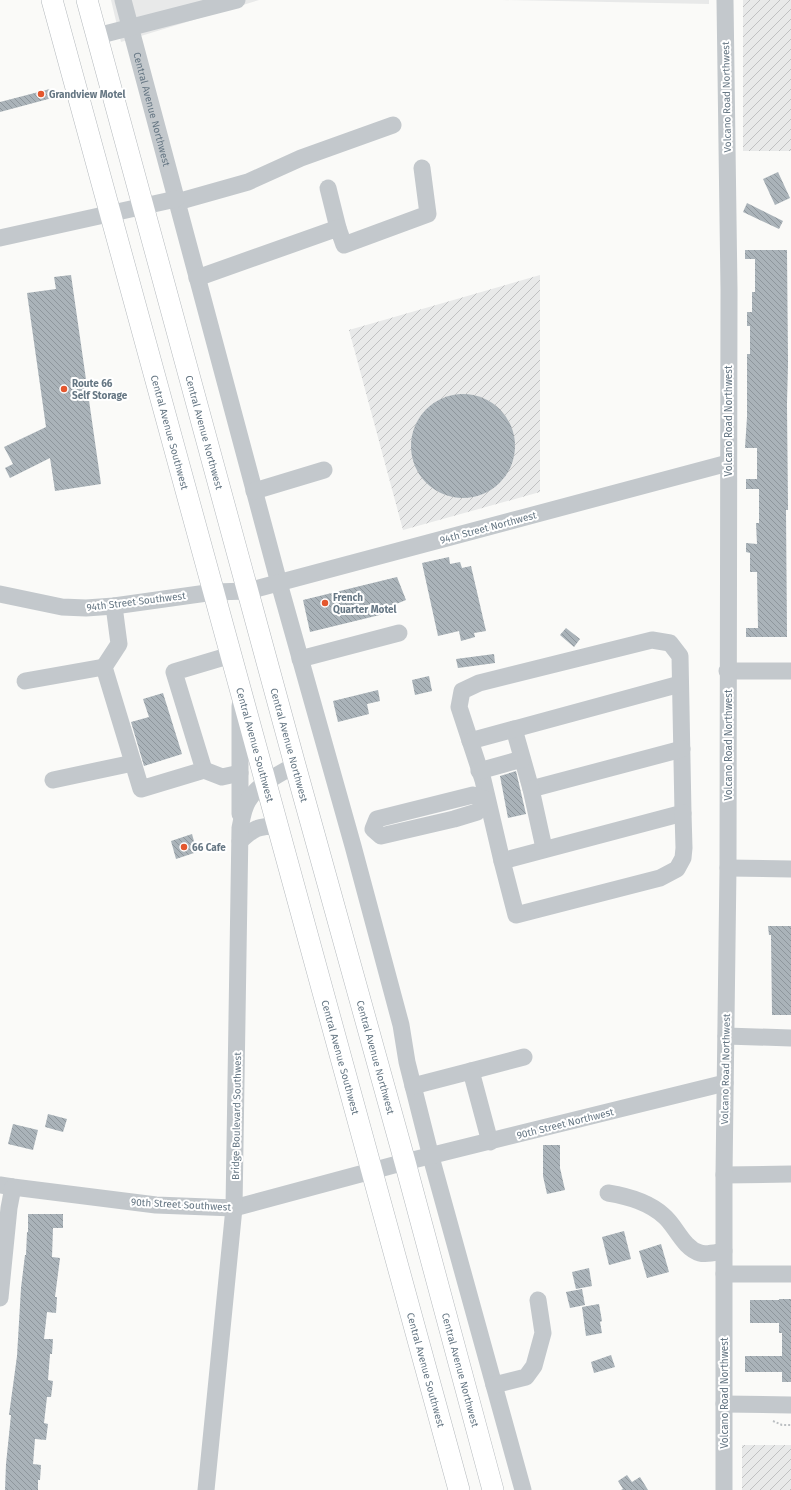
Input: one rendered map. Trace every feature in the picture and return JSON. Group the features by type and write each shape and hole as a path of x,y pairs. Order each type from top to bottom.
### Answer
{"main road":[{"name":"Central Avenue Southwest","path":"52,0 459,1490"},
{"name":"Central Avenue Northwest","path":"87,0 294,765 405,1162 493,1490"}],"street":[{"name":"Central Avenue Northwest","path":"123,0 254,491 401,1025 407,1062 431,1157 523,1490"},
{"path":"97,36 237,0"},
{"name":"Volcano Road Northwest","path":"724,1490 724,1175 728,868 727,671 729,290 725,0"},
{"path":"0,238 177,200 248,182 301,158 393,125"},
{"path":"328,188 344,245 428,214 422,168"},
{"path":"198,278 338,228"},
{"name":"94th Street Northwest","path":"248,591 728,463"},
{"path":"254,491 324,470"},
{"name":"94th Street Southwest","path":"0,594 62,607 86,608 114,606 214,592 248,591"},
{"path":"25,681 104,667 119,644 114,606"},
{"path":"300,659 399,633"},
{"path":"652,640 670,643 680,656 684,848 683,858 677,869 660,878 516,915 487,800 470,741 459,707 462,691 479,683 652,640"},
{"path":"204,770 174,672 231,655"},
{"path":"104,667 141,789 204,770 222,777 240,773"},
{"path":"727,671 791,672"},
{"path":"470,741 680,684"},
{"path":"240,689 240,834 264,826 278,826"},
{"path":"514,729 531,789 544,848"},
{"path":"531,789 682,749"},
{"path":"479,771 522,759"},
{"path":"53,780 133,763"},
{"name":"Bridge Boulevard Southwest","path":"206,1490 234,1208 240,834 247,802 252,795 266,782 294,765"},
{"path":"373,829 377,819 459,798 473,795 487,800"},
{"path":"459,798 463,816"},
{"path":"373,829 381,836 463,816 476,812 487,800"},
{"path":"502,860 683,813"},
{"path":"350,836 373,829"},
{"path":"728,868 791,869"},
{"path":"726,1036 791,1038"},
{"path":"413,1086 524,1057"},
{"path":"471,1071 490,1142"},
{"name":"90th Street Northwest","path":"405,1162 431,1157 725,1083"},
{"name":"90th Street Southwest","path":"6,1186 156,1205 234,1208 405,1162"},
{"path":"724,1175 791,1174"},
{"path":"0,1298 2,1264 9,1208 6,1186"},
{"path":"608,1193 620,1195 653,1207 664,1215 674,1226 689,1247 699,1253 724,1251"},
{"path":"724,1274 791,1274"},
{"path":"494,1385 526,1377 534,1366 543,1333 538,1300"},
{"path":"724,1404 791,1405"}],"path":[{"path":"773,1422 782,1425 791,1425"}],"shaded area":[{"path":"111,0 259,0 121,42"},
{"path":"502,0 709,0 709,4"},
{"path":"743,0 791,0 791,151 743,151"},
{"path":"540,275 540,492 403,530 349,330"},
{"path":"742,1445 791,1445 791,1490 742,1490"}],"building":[{"name":"Grandview Motel","path":"50,89 52,98 0,112 0,102"},
{"path":"778,172 790,198 775,205 763,179"},
{"path":"747,203 783,221 779,229 743,212"},
{"path":"745,250 787,250 787,637 746,637 746,628 758,628 757,572 750,572 750,553 746,552 746,543 757,544 756,523 759,523 759,489 746,489 746,479 757,479 757,448 745,448 747,417 747,354 750,354 750,326 747,326 747,312 752,312 752,292 755,292 755,259 745,259"},
{"name":"Route 66 Self Storage","path":"71,275 101,484 55,491 50,458 10,478 5,468 13,464 4,447 46,427 27,293 56,289 54,277"},
{"path":"463,394 483,398 500,409 511,426 515,446 511,466 500,483 483,494 463,498 443,494 426,483 415,466 411,446 415,426 426,409 443,398"},
{"path":"449,557 450,564 460,562 462,568 471,566 486,631 474,633 475,637 461,641 459,631 438,636 422,563"},
{"name":"French Quarter Motel","path":"397,577 406,600 391,606 392,612 310,632 303,600"},
{"path":"566,628 580,639 574,647 560,635"},
{"path":"494,654 495,663 458,668 456,659"},
{"path":"429,676 432,691 415,695 412,680"},
{"path":"378,690 380,701 367,704 369,714 338,722 333,701"},
{"path":"163,693 182,754 144,766 131,722 149,717 143,699"},
{"path":"516,771 526,814 508,818 500,776"},
{"name":"66 Cafe","path":"192,834 197,852 176,859 171,841"},
{"path":"768,926 791,926 791,1015 772,1015 771,935 769,935"},
{"path":"48,1114 67,1119 63,1132 45,1127"},
{"path":"13,1124 38,1130 33,1150 8,1144"},
{"path":"543,1145 560,1145 560,1168 565,1190 547,1194 543,1176"},
{"path":"28,1214 63,1214 63,1228 53,1228 52,1257 60,1258 55,1297 57,1297 56,1313 47,1312 44,1339 53,1339 48,1380 53,1381 51,1397 47,1397 44,1423 48,1424 46,1440 35,1439 33,1464 41,1465 38,1490 5,1490 11,1415 9,1415 17,1356 21,1288 28,1232"},
{"path":"624,1231 631,1259 609,1265 602,1237"},
{"path":"661,1244 669,1272 647,1278 639,1251"},
{"path":"589,1268 592,1286 576,1289 572,1272"},
{"path":"582,1289 585,1305 570,1308 566,1292"},
{"path":"791,1299 791,1382 782,1382 782,1372 745,1372 745,1356 782,1356 782,1333 779,1333 779,1323 750,1323 750,1300"},
{"path":"599,1304 602,1321 600,1322 602,1333 586,1336 582,1307"},
{"path":"611,1355 615,1367 594,1373 591,1362"},
{"path":"627,1475 632,1482 640,1477 648,1490 621,1490 623,1489 618,1481"}],"place":[{"name":"Grandview Motel","path":"41,94"},
{"name":"Route 66 Self Storage","path":"64,389"},
{"name":"French Quarter Motel","path":"325,603"},
{"name":"66 Cafe","path":"184,847"}]}
